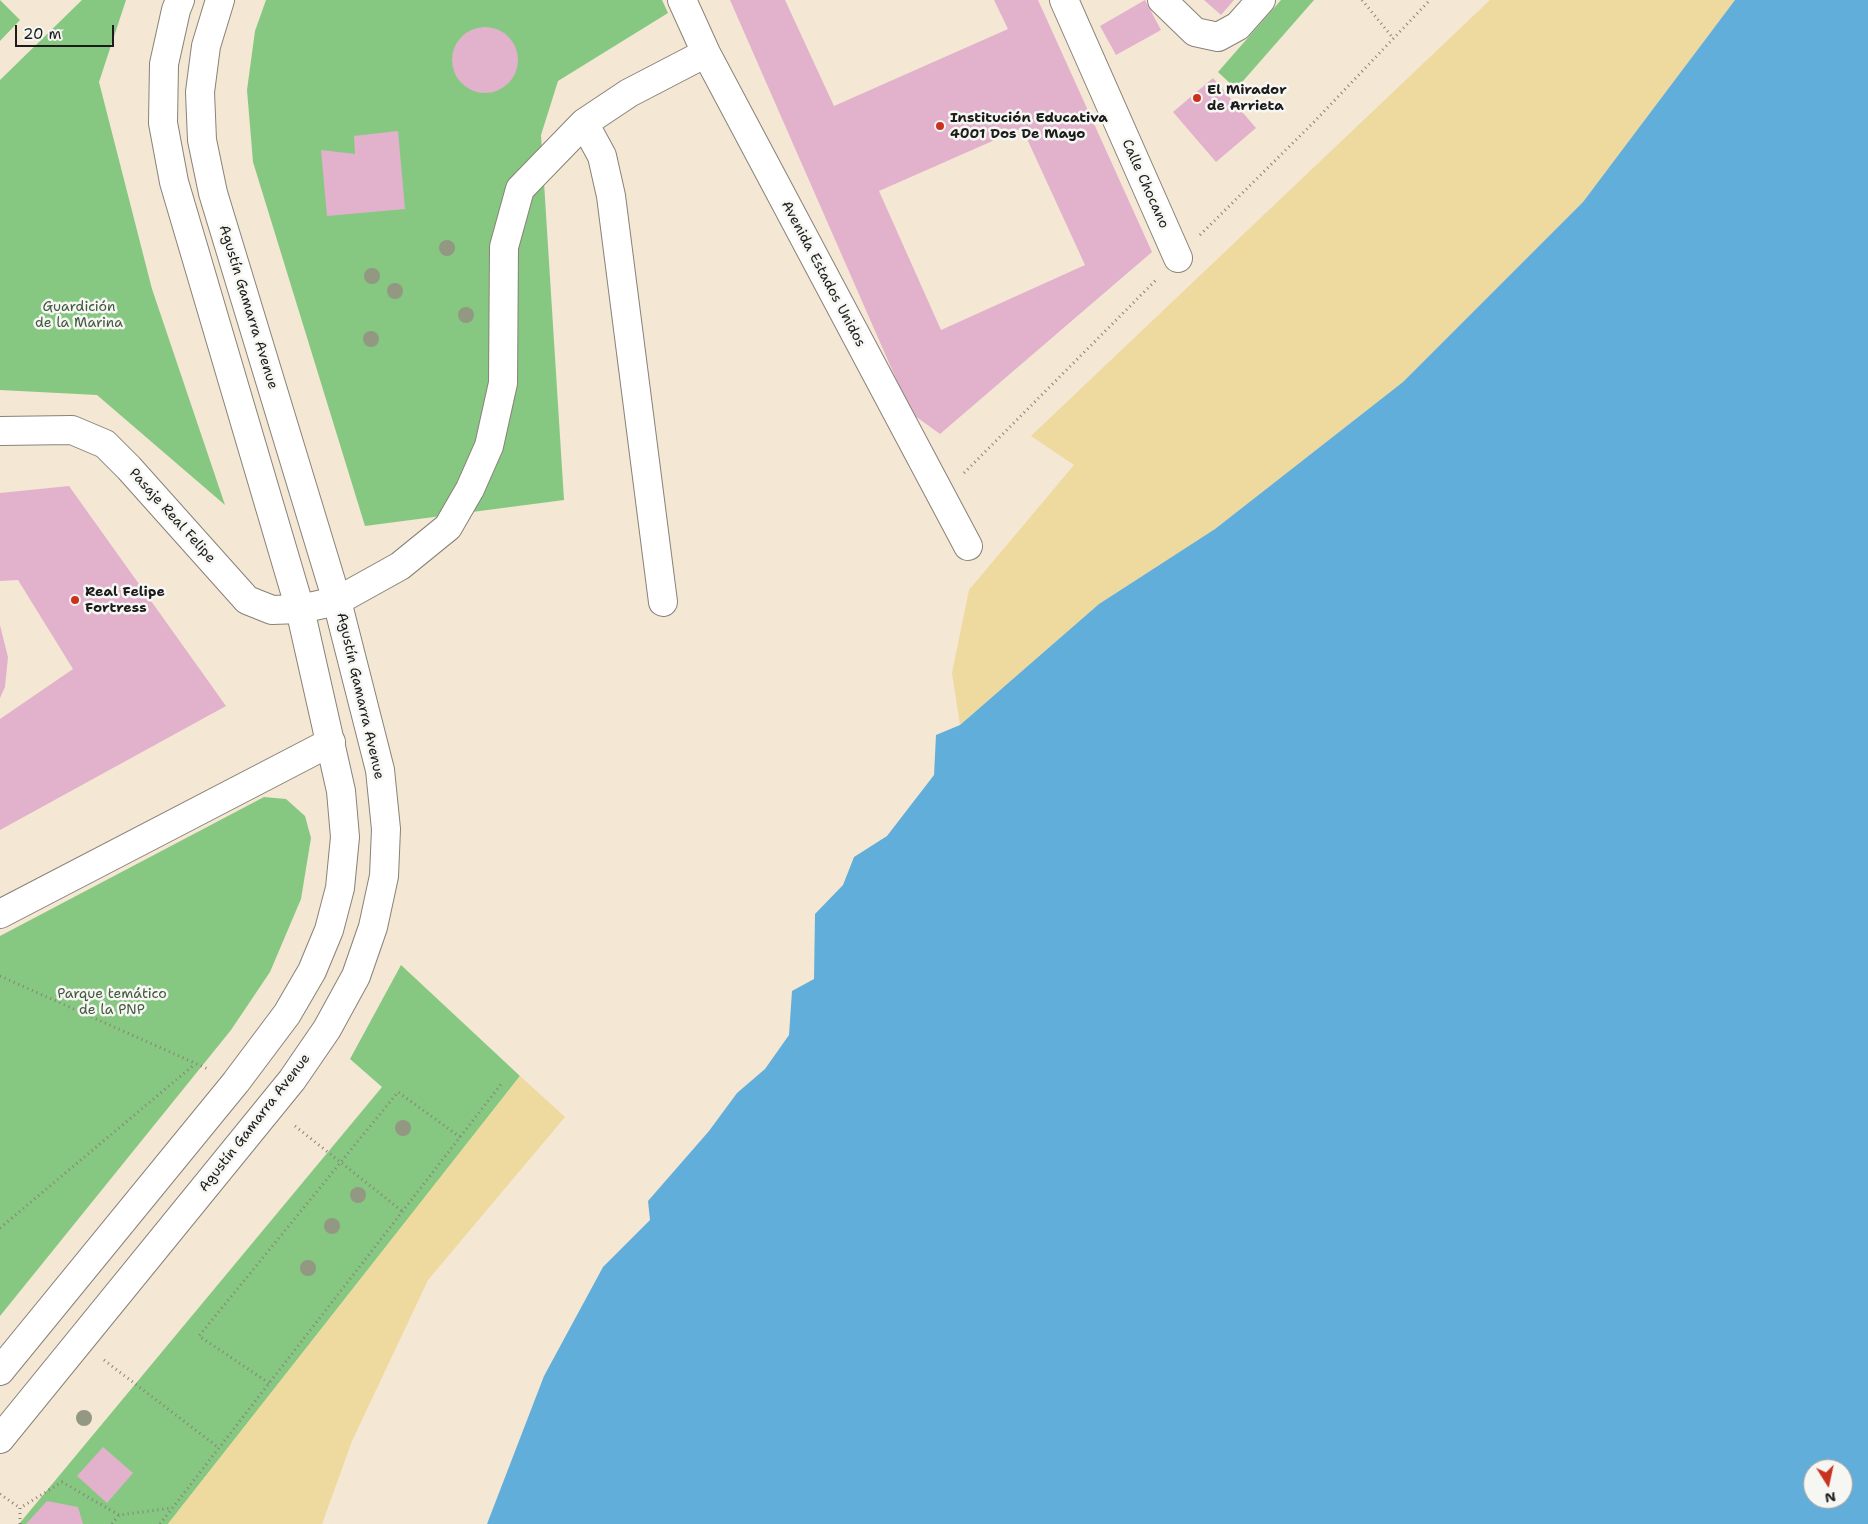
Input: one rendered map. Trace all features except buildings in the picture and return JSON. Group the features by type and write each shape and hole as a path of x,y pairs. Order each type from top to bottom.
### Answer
{"main road":[{"path":"0,1371 236,1082 287,1014 312,971 329,930 340,888 345,837 341,791 331,742 300,609 174,182 163,123 164,64 180,0"},
{"name":"Agustín Gamarra Avenue","path":"0,1439 292,1080 327,1030 356,976 372,928 384,876 386,829 380,770 337,600 213,194 202,140 200,92 206,46 220,0"},
{"name":"Avenida Estados Unidos","path":"682,0 706,53 968,546"},
{"name":"Calle Chocano","path":"1064,0 1178,258"},
{"path":"1162,0 1195,32 1218,37 1238,26 1261,0"},
{"name":"Pasaje Real Felipe","path":"0,432 72,430 105,444 136,475 247,600 272,610 300,609 337,600 400,566 448,527 470,489 489,446 503,383 504,247 520,189 584,123 629,92 706,53"},
{"path":"584,123 602,156 611,196 663,602"},
{"path":"0,914 331,742"}],"path":[{"path":"1362,0 1393,38"},
{"path":"0,976 236,1082"},
{"path":"0,1228 195,1064"},
{"path":"160,1524 502,1083"},
{"path":"269,1383 199,1336 398,1092 460,1137"},
{"path":"271,1106 402,1211"},
{"path":"79,1341 219,1448"},
{"path":"20,1508 62,1482 119,1516 172,1508"},
{"path":"0,1494 20,1508"},
{"path":"20,1508 20,1524"},
{"path":"112,1524 119,1516"}],"green space":[{"path":"0,0 20,20 0,41"},
{"name":"Guardición de la Marina","path":"82,0 126,0 99,82 152,289 225,505 97,395 0,390 0,80"},
{"path":"266,0 662,0 668,13 558,81 541,135 564,500 365,526 253,162 247,90 255,31"},
{"path":"1281,0 1314,0 1236,89 1218,72"},
{"name":"Parque temático de la PNP","path":"264,797 286,799 305,816 311,838 301,899 270,972 231,1030 0,1316 0,936"},
{"path":"401,965 520,1076 168,1524 19,1524 382,1087 350,1059"}],"sand":[{"path":"1490,0 1735,0 1583,202 1403,382 1215,529 1099,604 960,725 952,673 969,590 1074,465 1031,436"},
{"path":"520,1076 565,1117 428,1280 352,1441 322,1524 168,1524"}],"water":[{"path":"1735,0 1868,0 1868,1524 487,1524 544,1376 603,1267 650,1220 648,1201 709,1131 737,1093 765,1069 789,1035 792,991 814,979 815,914 843,885 854,857 887,836 934,775 936,735 960,725 1099,604 1215,529 1403,382 1583,202"}],"place":[{"name":"El Mirador de Arrieta","path":"1197,98"},
{"name":"Institución Educativa 4001 Dos De Mayo","path":"940,126"},
{"name":"Real Felipe Fortress","path":"75,600"}]}
